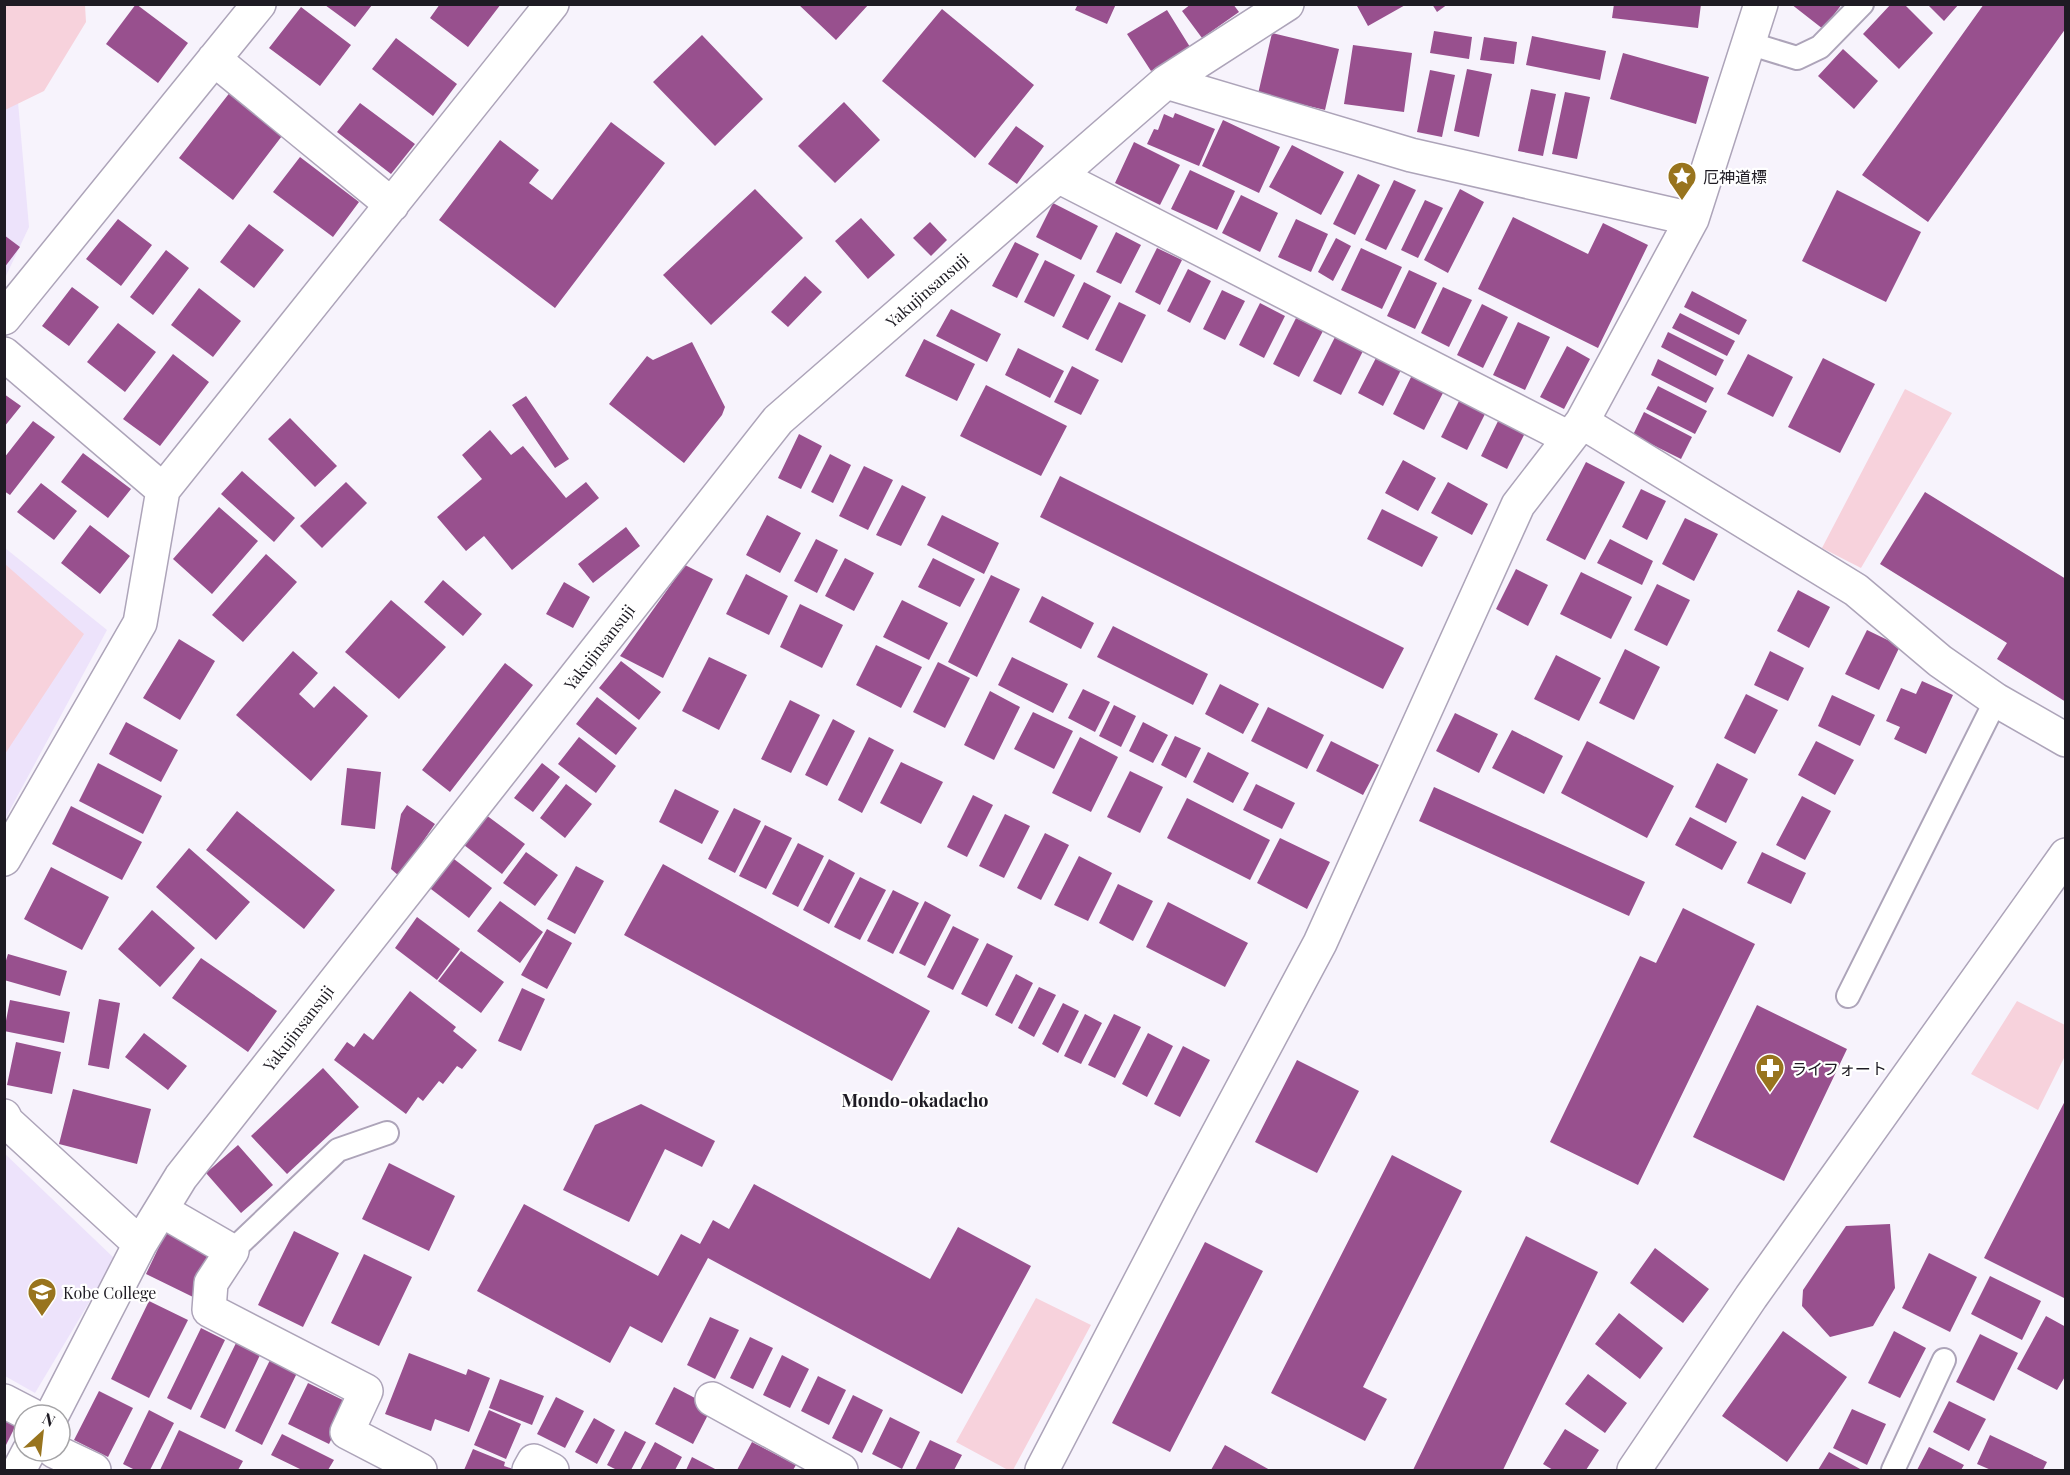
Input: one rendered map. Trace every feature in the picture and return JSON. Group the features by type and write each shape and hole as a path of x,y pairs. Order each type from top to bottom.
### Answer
{"street":[{"path":"4,318 259,4"},
{"path":"4,859 140,623 163,490 552,4"},
{"name":"Yakujinsansuji","path":"58,1403 140,1244 188,1168 778,420 1166,82 1287,4"},
{"path":"1042,1470 1180,1203 1320,943 1518,505 1576,430 1692,219 1761,4"},
{"path":"214,59 392,204"},
{"path":"1166,82 1411,155 1692,219"},
{"path":"1058,176 1576,430 1856,590 1940,661 1996,700 2066,740"},
{"path":"4,354 163,490"},
{"path":"1634,1470 1751,1297 2066,855"},
{"path":"4,1116 140,1244"},
{"path":"161,1210 232,1251 212,1283 209,1310 366,1391 347,1432 420,1470"},
{"path":"712,1399 841,1470"},
{"path":"72,1460 94,1470"},
{"path":"529,1470 534,1461 552,1470"}],"lane":[{"path":"1748,43 1797,58 1820,47 1862,4"},
{"path":"1848,996 1996,700"},
{"path":"232,1251 338,1150 387,1133"},
{"path":"1893,1470 1944,1360"}],"shaded area":[{"path":"5,4 85,5 86,22 44,91 5,110"},
{"path":"5,5 18,102 29,227 5,278"},
{"path":"1905,389 1952,413 1861,568 1822,548"},
{"path":"5,548 107,630 5,819"},
{"path":"5,564 84,634 5,754"},
{"path":"2017,1001 2065,1025 2065,1056 2038,1110 1971,1074"},
{"name":"Kobe College","path":"4,1153 115,1259 35,1393 5,1376"},
{"path":"1036,1298 1091,1325 1013,1470 1008,1470 956,1442"}],"building":[{"path":"136,4 188,43 158,83 106,44"},
{"path":"440,4 501,4 468,47 430,18"},
{"path":"798,4 869,4 836,40"},
{"path":"1078,4 1116,4 1107,24 1075,10"},
{"path":"1191,4 1233,4 1239,12 1202,38 1182,11"},
{"path":"1356,4 1407,4 1368,26"},
{"path":"1432,4 1448,4 1437,12"},
{"path":"1614,4 1701,4 1698,28 1612,18"},
{"path":"1791,4 1842,4 1823,29"},
{"path":"1891,4 1904,4 1933,33 1899,69 1863,34"},
{"path":"1927,4 1959,4 1944,21"},
{"path":"1984,4 2066,4 2066,28 1928,222 1862,175"},
{"path":"325,5 372,5 355,27"},
{"path":"301,7 351,45 320,86 269,48"},
{"path":"942,9 1034,85 975,158 882,81"},
{"path":"1167,10 1190,47 1151,71 1127,34"},
{"path":"1434,31 1472,37 1469,59 1430,53"},
{"path":"1272,33 1339,49 1325,110 1258,94"},
{"path":"702,35 763,99 715,146 653,82"},
{"path":"1532,36 1606,51 1600,80 1526,65"},
{"path":"1484,37 1517,42 1514,64 1480,60"},
{"path":"396,38 457,84 433,116 372,69"},
{"path":"1353,45 1412,53 1404,112 1344,104"},
{"path":"1843,49 1878,81 1854,109 1818,76"},
{"path":"1623,53 1709,77 1696,124 1610,99"},
{"path":"1467,69 1492,74 1479,137 1454,131"},
{"path":"1430,70 1455,75 1442,137 1417,132"},
{"path":"1531,89 1556,94 1543,156 1518,151"},
{"path":"231,91 285,132 233,200 179,158"},
{"path":"1565,92 1590,97 1577,159 1552,154"},
{"path":"844,102 880,140 835,183 798,146"},
{"path":"360,103 415,144 391,174 337,132"},
{"path":"1175,113 1215,129 1199,166 1147,144 1154,129 1158,130 1164,114 1173,118"},
{"path":"1223,120 1280,147 1259,193 1202,166"},
{"path":"611,122 665,163 555,308 439,220 500,140 539,170 529,183 552,200"},
{"path":"1016,126 1044,146 1017,184 988,164"},
{"path":"1134,142 1180,165 1160,205 1115,183"},
{"path":"1292,145 1344,172 1321,215 1269,187"},
{"path":"300,157 359,202 333,237 273,192"},
{"path":"1190,170 1235,191 1217,230 1171,209"},
{"path":"1358,174 1380,185 1355,235 1333,224"},
{"path":"1394,180 1416,190 1386,250 1365,240"},
{"path":"755,189 803,238 711,325 663,275"},
{"path":"1460,189 1484,202 1448,273 1424,260"},
{"path":"1837,190 1921,232 1886,302 1802,261"},
{"path":"1241,195 1278,213 1260,252 1222,233"},
{"path":"1425,200 1443,208 1418,258 1401,250"},
{"path":"1053,203 1098,226 1081,260 1036,237"},
{"path":"1513,217 1588,254 1603,223 1648,245 1598,348 1478,289"},
{"path":"861,218 895,255 868,279 835,241"},
{"path":"118,219 152,245 121,286 86,259"},
{"path":"1296,219 1328,234 1311,272 1278,257"},
{"path":"930,222 947,240 931,256 913,238"},
{"path":"249,224 284,250 254,288 220,262"},
{"path":"1116,232 1141,245 1121,284 1096,272"},
{"path":"4,235 20,247 4,268"},
{"path":"1336,238 1351,246 1333,281 1318,272"},
{"path":"1015,242 1039,254 1017,298 992,286"},
{"path":"1157,248 1182,260 1160,305 1135,292"},
{"path":"1361,248 1402,267 1382,309 1341,290"},
{"path":"166,250 189,268 153,315 130,297"},
{"path":"1045,260 1075,275 1054,317 1024,302"},
{"path":"1188,269 1211,281 1190,323 1167,311"},
{"path":"1409,270 1437,283 1415,329 1387,316"},
{"path":"805,276 822,292 788,327 771,312"},
{"path":"1084,282 1111,296 1088,340 1062,327"},
{"path":"72,287 99,307 69,346 42,326"},
{"path":"1443,287 1472,300 1449,347 1421,333"},
{"path":"199,288 241,321 213,357 171,325"},
{"path":"1222,290 1245,301 1225,340 1203,329"},
{"path":"1692,291 1747,320 1739,335 1684,307"},
{"path":"1119,302 1146,315 1122,363 1095,350"},
{"path":"1260,303 1285,316 1264,358 1239,345"},
{"path":"1482,304 1508,317 1483,368 1457,355"},
{"path":"951,309 1001,334 987,362 936,336"},
{"path":"1680,313 1735,341 1727,356 1672,328"},
{"path":"1296,318 1323,331 1299,377 1273,364"},
{"path":"1518,322 1550,337 1525,390 1493,375"},
{"path":"118,323 156,352 125,392 87,362"},
{"path":"1668,332 1724,360 1716,376 1661,347"},
{"path":"1336,335 1364,349 1341,395 1313,381"},
{"path":"924,339 975,364 957,401 905,376"},
{"path":"692,342 725,407 722,415 684,463 609,404 647,356 653,360"},
{"path":"1567,346 1590,359 1564,409 1540,397"},
{"path":"1018,348 1064,371 1050,398 1005,375"},
{"path":"173,354 209,382 160,446 123,419"},
{"path":"1378,354 1403,366 1383,406 1358,393"},
{"path":"1748,354 1793,377 1773,417 1727,394"},
{"path":"1823,358 1875,384 1840,453 1788,427"},
{"path":"1658,359 1714,388 1706,403 1651,375"},
{"path":"1072,366 1099,380 1081,415 1054,402"},
{"path":"1413,373 1445,389 1424,430 1393,414"},
{"path":"986,385 1067,426 1041,476 960,436"},
{"path":"1658,386 1707,411 1695,434 1646,409"},
{"path":"4,394 21,406 4,427"},
{"path":"526,396 569,459 555,468 512,405"},
{"path":"1461,397 1487,410 1467,450 1441,437"},
{"path":"1644,412 1692,437 1681,459 1633,435"},
{"path":"1500,417 1526,431 1507,469 1481,456"},
{"path":"290,418 337,466 315,487 268,439"},
{"path":"33,421 55,437 10,495 4,491 4,458"},
{"path":"490,430 511,455 523,446 566,498 586,482 599,498 512,570 484,536 466,551 437,517 482,479 462,455"},
{"path":"799,434 822,446 801,489 778,478"},
{"path":"83,453 131,489 108,518 61,482"},
{"path":"830,454 851,465 833,503 811,492"},
{"path":"1403,460 1436,478 1418,511 1385,493"},
{"path":"1586,462 1625,482 1585,560 1546,540"},
{"path":"864,466 893,480 868,530 839,516"},
{"path":"242,471 295,518 274,542 221,494"},
{"path":"1060,476 1404,648 1383,689 1040,517"},
{"path":"346,482 367,503 322,548 300,526"},
{"path":"1448,482 1488,504 1472,535 1431,513"},
{"path":"41,483 77,511 54,540 17,512"},
{"path":"902,485 926,497 901,546 876,535"},
{"path":"1641,489 1666,501 1647,540 1622,527"},
{"path":"1925,492 2066,579 2066,702 1997,659 2007,643 1880,564"},
{"path":"219,507 258,541 212,594 173,559"},
{"path":"1382,509 1438,537 1422,567 1367,539"},
{"path":"767,515 801,533 780,573 746,555"},
{"path":"942,515 999,543 984,574 927,545"},
{"path":"1685,518 1718,534 1694,581 1662,564"},
{"path":"90,525 130,556 100,594 61,563"},
{"path":"626,527 640,546 593,583 578,564"},
{"path":"816,539 838,550 817,593 794,581"},
{"path":"1610,539 1653,561 1642,585 1597,563"},
{"path":"266,554 297,582 243,642 212,615"},
{"path":"845,558 874,573 854,611 825,596"},
{"path":"933,558 975,579 960,607 918,587"},
{"path":"685,565 713,579 663,678 620,656"},
{"path":"1516,569 1548,585 1528,626 1496,609"},
{"path":"1581,572 1632,597 1611,639 1560,614"},
{"path":"746,574 788,596 769,635 726,614"},
{"path":"991,575 1020,589 977,677 948,662"},
{"path":"443,580 482,614 463,636 424,602"},
{"path":"564,582 590,597 573,628 546,614"},
{"path":"1657,584 1690,600 1667,646 1634,630"},
{"path":"1798,590 1830,607 1809,648 1777,631"},
{"path":"1042,596 1094,623 1081,649 1029,622"},
{"path":"391,600 446,647 399,699 345,652"},
{"path":"902,600 948,623 929,660 883,637"},
{"path":"800,604 843,625 822,668 780,647"},
{"path":"1113,626 1208,674 1193,705 1097,657"},
{"path":"1867,630 1900,646 1879,690 1845,674"},
{"path":"179,639 215,661 180,720 143,698"},
{"path":"876,645 922,667 901,708 856,685"},
{"path":"1625,649 1660,667 1634,720 1599,703"},
{"path":"293,651 318,673 299,694 314,708 334,686 368,716 311,781 236,715"},
{"path":"1770,651 1804,668 1788,701 1754,685"},
{"path":"1556,655 1601,678 1579,721 1534,699"},
{"path":"709,657 747,675 719,730 682,711"},
{"path":"1012,657 1068,684 1053,713 998,685"},
{"path":"621,661 661,692 639,720 599,688"},
{"path":"938,662 970,678 945,728 913,712"},
{"path":"505,663 533,685 450,792 422,770"},
{"path":"1922,681 1953,695 1926,754 1894,739 1900,727 1886,721 1901,688 1916,694"},
{"path":"1220,684 1259,704 1243,734 1205,714"},
{"path":"1083,689 1110,702 1095,732 1068,718"},
{"path":"990,691 1020,707 994,760 964,745"},
{"path":"1746,694 1778,710 1755,754 1724,738"},
{"path":"1832,695 1875,715 1860,746 1818,726"},
{"path":"597,697 637,728 616,755 576,724"},
{"path":"790,700 820,715 791,773 761,759"},
{"path":"1114,705 1136,716 1121,747 1099,736"},
{"path":"1268,707 1324,735 1307,769 1251,741"},
{"path":"1033,712 1073,731 1054,769 1014,749"},
{"path":"1455,713 1498,734 1479,773 1436,751"},
{"path":"833,719 855,731 827,786 805,775"},
{"path":"126,722 178,750 161,782 109,754"},
{"path":"1143,722 1168,735 1153,763 1129,751"},
{"path":"1512,730 1563,756 1544,794 1492,768"},
{"path":"1175,736 1201,748 1186,778 1161,765"},
{"path":"579,737 616,766 596,793 558,764"},
{"path":"869,737 894,750 862,813 838,800"},
{"path":"1080,737 1118,757 1091,812 1052,793"},
{"path":"1331,741 1379,765 1363,795 1316,771"},
{"path":"1587,741 1674,786 1647,838 1561,793"},
{"path":"1816,741 1854,760 1835,795 1798,775"},
{"path":"1208,752 1249,773 1233,803 1193,782"},
{"path":"901,762 943,782 921,824 880,803"},
{"path":"98,763 162,796 143,834 79,801"},
{"path":"542,763 560,777 533,812 514,798"},
{"path":"1717,763 1748,779 1726,823 1695,807"},
{"path":"347,768 381,772 375,829 341,825"},
{"path":"1130,771 1163,787 1140,833 1107,817"},
{"path":"566,784 592,804 565,838 540,818"},
{"path":"1256,784 1295,803 1282,829 1243,810"},
{"path":"1434,787 1645,882 1629,916 1419,821"},
{"path":"675,789 719,811 702,844 659,822"},
{"path":"973,795 993,805 967,857 947,847"},
{"path":"1802,796 1831,811 1805,860 1776,845"},
{"path":"1187,798 1270,840 1250,880 1167,838"},
{"path":"407,805 435,824 399,876 391,869 401,814"},
{"path":"71,806 142,842 122,880 52,844"},
{"path":"734,808 761,821 735,873 708,859"},
{"path":"237,811 335,890 304,929 206,850"},
{"path":"482,812 525,844 502,874 460,842"},
{"path":"1005,814 1030,826 1004,878 979,866"},
{"path":"1690,817 1737,842 1722,870 1675,845"},
{"path":"765,825 792,838 766,889 739,876"},
{"path":"1045,833 1069,845 1041,900 1017,888"},
{"path":"1280,838 1330,862 1307,909 1257,883"},
{"path":"798,843 824,856 798,907 772,894"},
{"path":"189,848 250,902 216,940 156,887"},
{"path":"526,852 558,875 535,906 503,883"},
{"path":"1762,852 1806,873 1791,904 1747,883"},
{"path":"450,856 492,888 469,918 427,886"},
{"path":"1079,856 1112,873 1088,921 1054,905"},
{"path":"829,859 855,873 829,924 803,910"},
{"path":"663,864 930,1011 892,1081 624,935"},
{"path":"576,866 604,881 575,934 547,919"},
{"path":"51,867 109,897 82,950 24,919"},
{"path":"860,877 886,890 860,940 834,927"},
{"path":"1118,884 1153,901 1133,941 1099,923"},
{"path":"893,890 919,903 893,954 867,941"},
{"path":"500,901 543,932 520,963 477,931"},
{"path":"925,901 951,915 925,966 899,953"},
{"path":"1168,902 1248,943 1225,987 1146,947"},
{"path":"1683,908 1755,944 1638,1185 1550,1142 1640,956 1656,963"},
{"path":"152,910 195,948 160,987 118,949"},
{"path":"417,917 460,949 437,980 395,948"},
{"path":"953,926 979,939 953,990 927,977"},
{"path":"547,929 572,943 547,989 521,975"},
{"path":"987,943 1013,956 987,1007 961,994"},
{"path":"461,951 504,982 481,1013 438,981"},
{"path":"8,954 67,971 60,996 4,980 4,967"},
{"path":"201,958 277,1011 248,1052 172,998"},
{"path":"1016,974 1033,983 1012,1024 995,1015"},
{"path":"1039,987 1056,995 1034,1037 1018,1028"},
{"path":"522,988 545,999 521,1051 498,1041"},
{"path":"410,991 456,1027 453,1031 477,1050 462,1069 457,1066 443,1084 439,1081 423,1101 418,1097 406,1114 334,1060 347,1042 354,1047 364,1033 373,1040"},
{"path":"99,999 120,1003 109,1069 88,1065"},
{"path":"10,1000 70,1012 64,1043 4,1031"},
{"path":"1063,1003 1079,1011 1058,1053 1042,1044"},
{"name":"ライフォート","path":"1757,1005 1847,1049 1784,1181 1693,1137"},
{"path":"1085,1014 1102,1023 1081,1064 1064,1056"},
{"path":"1114,1014 1141,1027 1115,1078 1088,1065"},
{"path":"144,1033 187,1066 168,1090 125,1057"},
{"path":"1148,1033 1173,1046 1147,1097 1122,1084"},
{"path":"16,1042 61,1052 52,1094 7,1085"},
{"path":"1183,1046 1210,1060 1180,1117 1154,1104"},
{"path":"1297,1060 1359,1091 1317,1173 1255,1142"},
{"path":"323,1068 359,1107 287,1174 251,1136"},
{"path":"73,1089 151,1109 137,1164 59,1144"},
{"path":"2066,1099 2066,1299 1984,1258"},
{"path":"641,1104 715,1141 702,1167 665,1149 629,1222 563,1190 595,1125"},
{"path":"238,1145 273,1185 241,1213 206,1173"},
{"path":"1392,1155 1462,1191 1363,1387 1387,1399 1365,1441 1271,1393"},
{"path":"389,1163 455,1196 429,1251 362,1219"},
{"path":"754,1184 930,1279 958,1227 1031,1266 962,1394 708,1258 662,1343 630,1326 610,1363 477,1291 524,1204 658,1276 681,1234 700,1244 713,1220 729,1229"},
{"path":"1890,1224 1895,1288 1873,1326 1830,1337 1802,1306 1803,1290 1846,1226"},
{"path":"168,1228 215,1251 193,1297 146,1274"},
{"path":"294,1231 339,1253 303,1327 258,1305"},
{"path":"1526,1236 1598,1272 1503,1470 1413,1470"},
{"path":"1205,1242 1263,1271 1170,1452 1112,1423"},
{"path":"1655,1248 1709,1289 1683,1323 1630,1283"},
{"path":"1929,1253 1977,1277 1950,1332 1902,1308"},
{"path":"364,1254 412,1277 379,1346 331,1323"},
{"path":"1990,1276 2041,1301 2022,1340 1971,1314"},
{"path":"149,1301 188,1320 149,1398 111,1379"},
{"path":"1619,1313 1663,1348 1640,1379 1595,1344"},
{"path":"2046,1316 2066,1327 2066,1375 2057,1390 2017,1369"},
{"path":"710,1317 739,1330 715,1379 687,1365"},
{"path":"201,1328 225,1340 191,1410 167,1398"},
{"path":"1783,1331 1847,1377 1787,1462 1722,1416"},
{"path":"1894,1331 1926,1348 1900,1398 1868,1383"},
{"path":"1980,1334 2018,1353 1994,1401 1956,1382"},
{"path":"750,1337 773,1348 753,1389 730,1378"},
{"path":"236,1343 260,1355 225,1429 200,1417"},
{"path":"409,1353 466,1375 468,1369 490,1378 469,1432 435,1419 431,1431 385,1414"},
{"path":"782,1355 809,1369 790,1408 763,1395"},
{"path":"270,1360 297,1373 262,1445 235,1431"},
{"path":"1588,1374 1627,1403 1605,1433 1565,1404"},
{"path":"818,1376 846,1390 829,1425 801,1411"},
{"path":"500,1379 544,1396 532,1425 489,1408"},
{"path":"308,1383 349,1403 329,1444 288,1424"},
{"path":"674,1387 712,1407 693,1444 655,1424"},
{"path":"99,1391 133,1408 108,1457 74,1440"},
{"path":"853,1395 883,1410 862,1453 832,1438"},
{"path":"556,1397 584,1411 565,1448 537,1434"},
{"path":"1949,1401 1986,1419 1969,1451 1933,1432"},
{"path":"1852,1409 1886,1424 1867,1465 1833,1448"},
{"path":"149,1410 174,1423 150,1470 135,1470 123,1464"},
{"path":"489,1410 521,1424 506,1459 474,1445"},
{"path":"4,1417 12,1421 12,1433 4,1449"},
{"path":"890,1417 920,1432 902,1469 872,1454"},
{"path":"594,1418 615,1430 597,1464 575,1452"},
{"path":"1565,1429 1599,1450 1586,1470 1553,1470 1543,1464"},
{"path":"179,1430 243,1461 238,1470 160,1470"},
{"path":"625,1431 646,1442 631,1470 617,1470 607,1465"},
{"path":"282,1434 334,1460 328,1470 302,1470 271,1455"},
{"path":"1990,1435 2047,1462 2043,1470 1991,1470 1977,1464"},
{"path":"930,1440 962,1455 954,1470 915,1470"},
{"path":"655,1442 682,1457 675,1470 640,1470"},
{"path":"752,1442 796,1465 793,1470 737,1470"},
{"path":"1225,1445 1270,1470 1211,1470"},
{"path":"1929,1447 1964,1465 1961,1470 1917,1470"},
{"path":"473,1449 505,1462 504,1466 516,1470 464,1470"},
{"path":"1829,1452 1862,1470 1818,1470"},
{"path":"692,1457 717,1470 686,1470"}],"place":[{"name":"厄神道標","path":"1682,202"},
{"name":"ライフォート","path":"1770,1094"},
{"name":"Kobe College","path":"42,1318"}],"district":[{"name":"Mondo-okadacho","path":"915,1100"}]}
